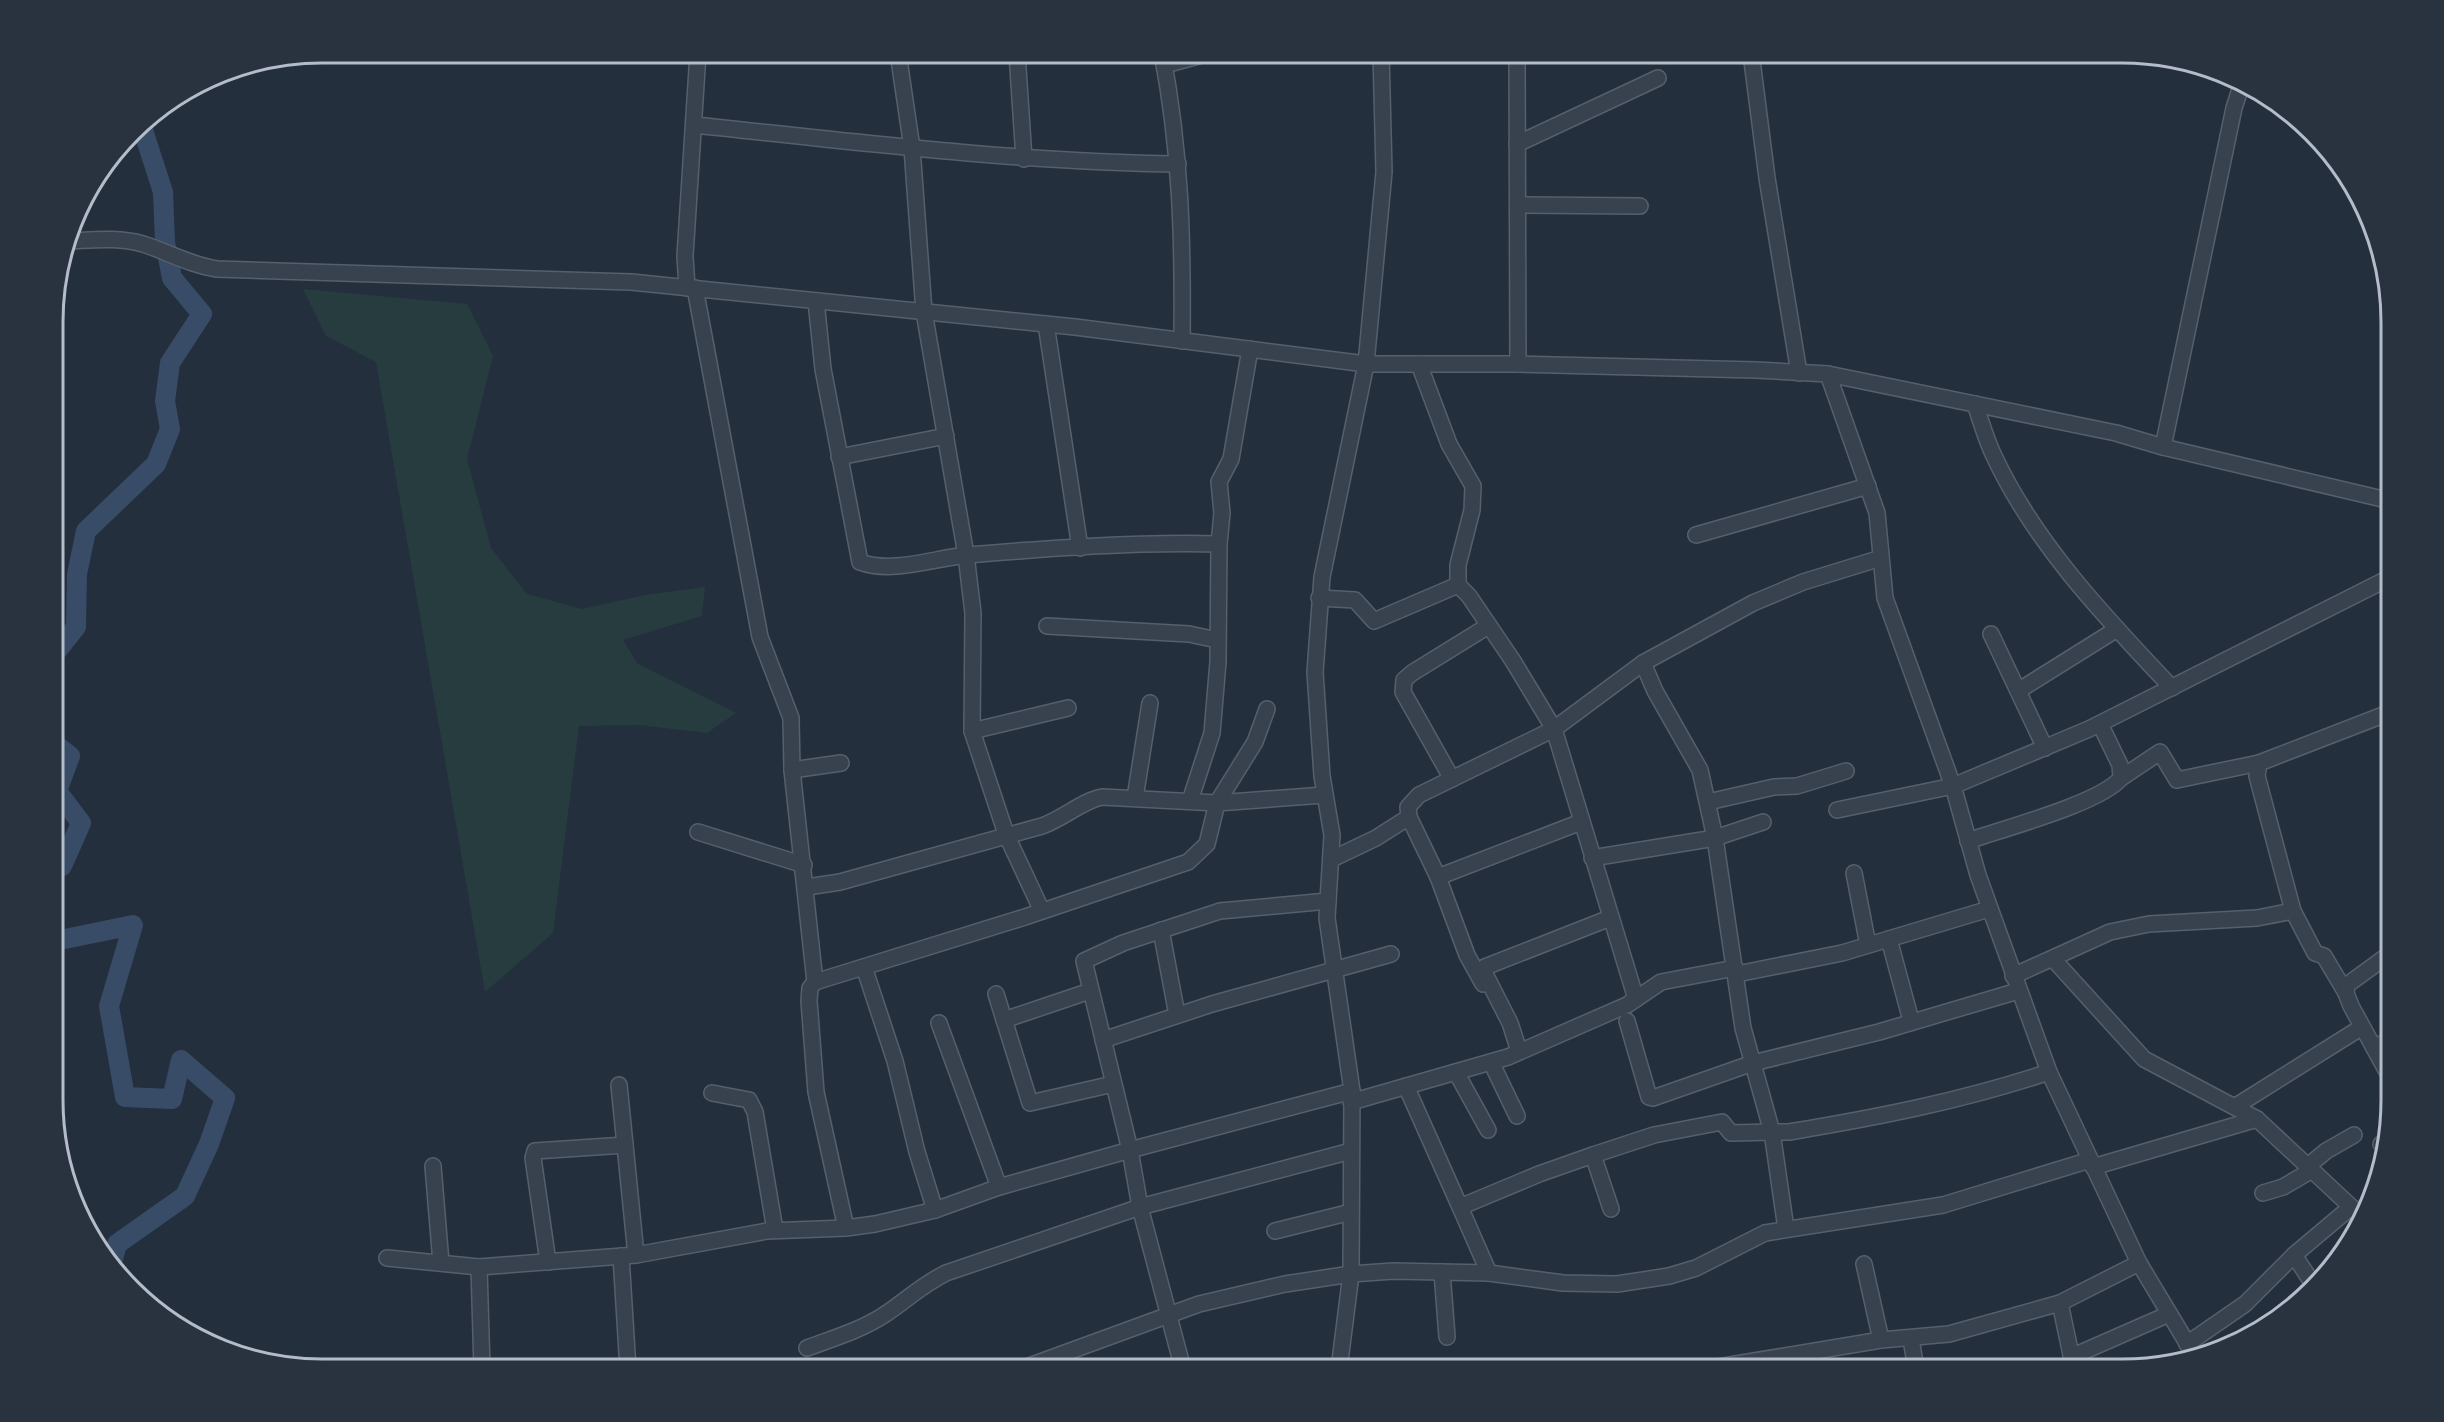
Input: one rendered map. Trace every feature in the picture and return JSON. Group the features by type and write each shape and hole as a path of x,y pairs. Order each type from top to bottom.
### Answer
{"street":[{"path":"698,63 685,256 760,637 791,718 792,770 807,887 815,982"},
{"path":"900,63 912,148 924,312 966,555 973,613 972,731 1006,834 1042,910"},
{"path":"1018,63 1024,159"},
{"path":"1165,63 1184,231 1182,341"},
{"path":"1340,1359 1351,1274 1351,1097 1333,971 1328,901 1332,859 1330,818 1324,795 1316,672 1319,598 1366,364 1384,172 1381,63"},
{"path":"1517,63 1518,364"},
{"path":"1752,63 1767,178 1799,373"},
{"path":"1517,144 1658,78"},
{"path":"2163,447 2239,92"},
{"path":"695,125 1024,159 1178,164"},
{"path":"1518,206 1640,206"},
{"path":"76,241 119,239 143,244 198,266 217,269 631,282 1046,324 1366,364 1518,364 1828,374 2116,433 2163,447 2381,499"},
{"path":"816,301 823,369 860,562 868,565 902,565 966,555 1150,543 1219,544"},
{"path":"1046,324 1080,548"},
{"path":"1190,801 1212,733 1222,513 1219,482 1231,459 1250,349"},
{"path":"1419,364 1449,444 1473,486 1472,510 1458,565 1458,585 1469,596 1513,661 1554,729 1636,999"},
{"path":"1828,374 1877,513 1885,598 1953,786 1989,909 2049,1072 2139,1263 2190,1348 2245,1304 2294,1255 2354,1213"},
{"path":"1975,404 1993,455 2014,494 2065,569 2116,629 2172,688"},
{"path":"839,457 946,436"},
{"path":"1696,535 1868,486"},
{"path":"1482,984 1467,955 1438,877 1409,817 1408,807 1419,795 1554,729 1643,663 1753,603 1803,582 1881,558"},
{"path":"1838,810 1953,786 2045,748 2100,724 2381,581"},
{"path":"1319,598 1355,600 1374,621 1458,585"},
{"path":"1047,626 1189,634 1217,640"},
{"path":"1452,779 1403,692 1404,680 1488,626"},
{"path":"2018,691 2116,629"},
{"path":"1991,634 2045,748"},
{"path":"1643,663 1655,691 1700,770 1715,838 1743,1028 1772,1132 1786,1228"},
{"path":"1135,798 1150,703"},
{"path":"972,731 1068,708"},
{"path":"846,1228 816,1092 810,988 815,982 1188,862 1207,844 1217,803 1255,742 1267,709"},
{"path":"1968,841 2092,798 2160,752 2177,780 2259,763 2381,716"},
{"path":"2100,724 2120,765 2121,778"},
{"path":"792,770 841,763"},
{"path":"2259,763 2257,776 2293,911 2315,953 2324,956 2346,993 2362,1028 2381,1061"},
{"path":"1708,802 1774,787 1797,786 1846,771"},
{"path":"807,887 840,882 1062,819 1092,799 1135,798 1217,803 1324,795"},
{"path":"1332,859 1385,833 1409,817"},
{"path":"1438,877 1581,822"},
{"path":"1592,858 1715,838 1763,822"},
{"path":"698,832 804,865"},
{"path":"1854,873 1868,945"},
{"path":"1181,1359 1140,1207 1130,1150 1084,961 1123,943 1220,911 1328,901"},
{"path":"387,1258 479,1267 629,1256 775,1230 846,1228 935,1210 999,1187 1130,1150 1406,1086 1491,1062 1636,999 1661,982 1778,967 1868,945 1989,909"},
{"path":"1627,1021 1649,1097 1653,1098 1753,1063 1900,1026 2016,983 2054,960 2110,932 2149,924 2257,918 2293,911"},
{"path":"1519,1051 1510,1023 1484,972 1485,967 1610,918"},
{"path":"1161,930 1177,1016"},
{"path":"1889,939 1909,1013"},
{"path":"1102,1040 1391,954"},
{"path":"2054,960 2144,1059 2257,1119 2355,1211"},
{"path":"2346,993 2347,985 2381,960"},
{"path":"864,967 895,1061 917,1152 935,1210"},
{"path":"1004,1020 1090,991"},
{"path":"996,994 1030,1103 1113,1084"},
{"path":"939,1023 999,1187"},
{"path":"2236,1106 2362,1028"},
{"path":"2374,1048 2381,1044"},
{"path":"1491,1062 1517,1116"},
{"path":"1456,1072 1488,1130"},
{"path":"1460,1207 1539,1174 1654,1135 1722,1122 1731,1133 1789,1132 1908,1112 1981,1095 2049,1072"},
{"path":"619,1085 625,1145 629,1256 628,1359"},
{"path":"1406,1086 1489,1273"},
{"path":"712,1093 749,1100 755,1112 775,1230"},
{"path":"1048,1359 1199,1304 1286,1284 1351,1274 1393,1271 1489,1273 1563,1283 1628,1283 1669,1276 1696,1268 1765,1233 1943,1205 2257,1119"},
{"path":"2262,1192 2283,1187 2310,1168 2326,1151 2354,1135"},
{"path":"548,1262 533,1158 536,1151 625,1145"},
{"path":"807,1348 863,1328 920,1287 946,1273 1140,1207 1351,1151"},
{"path":"1593,1155 1611,1209"},
{"path":"433,1166 441,1263"},
{"path":"1275,1231 1351,1212"},
{"path":"2294,1255 2309,1279"},
{"path":"1771,1359 1881,1340 1949,1334 2060,1303 2139,1263"},
{"path":"1863,1264 1881,1340"},
{"path":"479,1267 482,1359"},
{"path":"1442,1272 1447,1337"},
{"path":"2060,1303 2071,1359"},
{"path":"2080,1359 2169,1314"},
{"path":"1911,1339 1914,1359"}],"green space":[{"path":"303,289 467,304 493,356 467,459 491,548 527,594 582,609 645,595 705,587 702,616 623,640 638,664 736,713 707,733 639,725 579,726 553,933 485,992 376,362 326,336"}],"waterway":[{"path":"63,643 76,627 77,574 86,531 156,464 170,429 165,401 170,363 202,314 172,278 165,242 163,192 144,134"},
{"path":"63,750 70,756 63,775"},
{"path":"63,799 81,823 63,864"},
{"path":"63,939 133,925 109,1006 125,1097 172,1099 181,1060 225,1098 209,1144 185,1196 117,1244 114,1254"}]}
